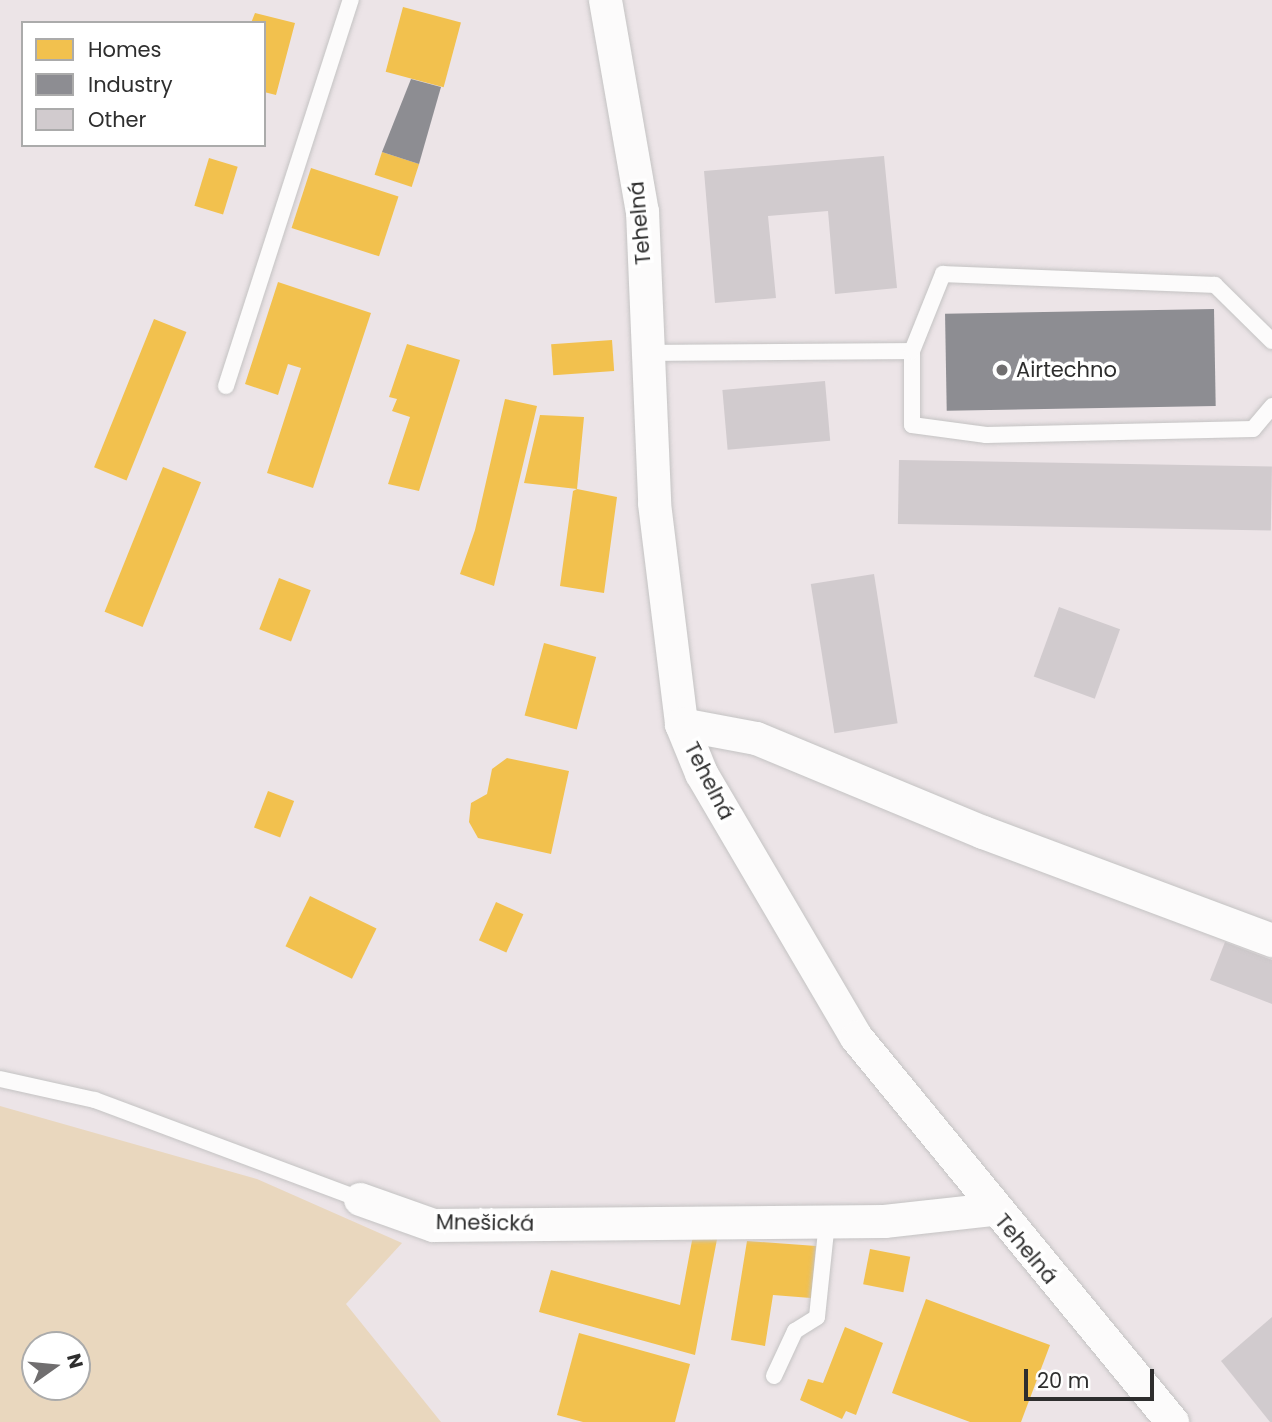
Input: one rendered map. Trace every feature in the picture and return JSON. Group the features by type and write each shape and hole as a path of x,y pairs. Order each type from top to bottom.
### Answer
{"street":[{"name":"Tehelná","path":"605,0 642,211 654,503 681,724 701,773 856,1037 993,1209 1171,1422"},
{"path":"681,724 756,738 982,832 1272,940"},
{"name":"Mnešická","path":"360,1199 433,1225 827,1222 919,1219 993,1209"}],"lane":[{"path":"226,386 351,0"},
{"path":"1272,341 1215,285 943,274 912,351 912,425 986,435 1253,429 1272,406"},
{"path":"648,353 912,351"},
{"name":"Mnešická","path":"0,1079 95,1100 360,1199"},
{"path":"774,1376 795,1331 817,1317 827,1222"}],"shaded area":[{"path":"0,1106 257,1179 402,1243 346,1304 441,1422 0,1422"}],"building: Homes":[{"path":"403,7 461,23 444,87 386,72"},
{"path":"255,13 295,23 276,95 266,92 266,21 252,21"},
{"path":"382,152 419,164 412,187 375,175"},
{"path":"209,158 238,167 223,215 194,206"},
{"path":"311,168 398,196 379,256 292,228"},
{"path":"278,282 371,313 313,488 267,473 301,368 288,364 278,395 245,384"},
{"path":"154,319 186,332 127,480 94,467"},
{"path":"612,340 614,371 553,375 551,344"},
{"path":"407,344 460,360 419,491 388,484 410,417 392,411 397,399 389,397"},
{"path":"505,399 537,406 494,586 460,574 475,530"},
{"path":"540,415 584,417 577,489 524,483"},
{"path":"163,467 201,482 143,627 105,612"},
{"path":"577,489 617,497 604,593 560,586 573,491"},
{"path":"279,578 311,590 291,642 259,629"},
{"path":"544,643 596,657 577,729 525,715"},
{"path":"507,758 569,771 551,854 478,838 469,822 471,803 487,794 492,769"},
{"path":"268,791 294,801 280,837 254,827"},
{"path":"310,896 377,928 352,979 285,946"},
{"path":"496,902 523,914 506,953 479,940"},
{"path":"694,1230 718,1234 695,1355 539,1312 551,1270 680,1305"},
{"path":"747,1241 816,1246 811,1298 773,1295 765,1346 731,1340"},
{"path":"870,1249 910,1257 903,1292 863,1284"},
{"path":"926,1299 1050,1345 1021,1422 970,1422 892,1393"},
{"path":"845,1327 883,1343 856,1415 846,1411 842,1419 800,1400 808,1379 823,1383"},
{"path":"579,1333 690,1364 675,1422 583,1422 557,1415"}],"building: Industry":[{"path":"411,79 441,87 419,164 382,152"},
{"path":"1214,309 1216,406 947,411 945,314"}],"building: Other":[{"path":"884,156 897,288 835,294 828,211 768,216 776,298 715,303 704,171"},
{"path":"825,381 830,441 728,450 722,390"},
{"path":"899,460 1272,467 1271,531 898,524"},
{"path":"874,574 898,723 834,733 811,584"},
{"path":"1059,607 1120,629 1095,699 1034,677"},
{"path":"1225,942 1272,960 1272,1004 1210,980"},
{"path":"1272,1317 1272,1422 1270,1422 1221,1361"}],"place":[{"name":"Airtechno","path":"1002,370"}]}
